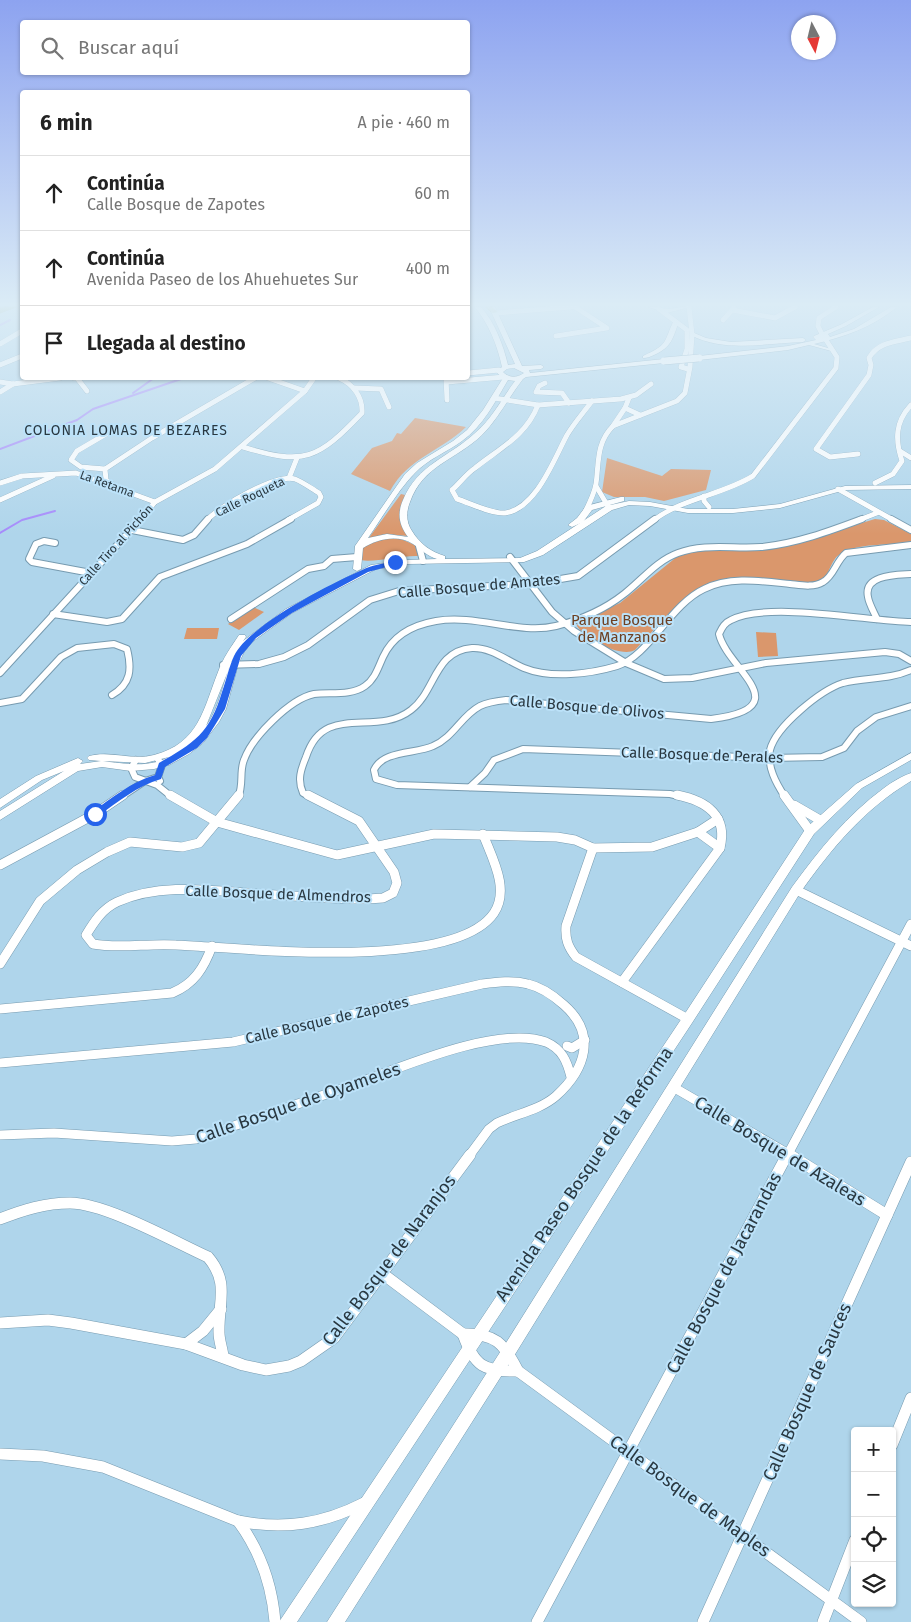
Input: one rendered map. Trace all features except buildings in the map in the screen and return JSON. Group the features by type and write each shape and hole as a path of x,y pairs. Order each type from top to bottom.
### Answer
{"street":[{"path":"4,383 22,383"},
{"path":"81,383 87,391"},
{"path":"106,434 77,451 71,460 81,467 105,469 152,438 247,383"},
{"path":"280,383 305,392"},
{"name":"Calle Tiro al Pichón","path":"0,673 132,530 155,502 209,473 243,447 305,392 311,383"},
{"path":"243,447 287,459 297,458 326,448 362,413 363,409 354,388 349,383"},
{"path":"447,383 447,400"},
{"path":"357,569 359,546 412,471 467,434 478,422 502,383"},
{"path":"422,559 417,544 405,526 403,518 412,485 426,470 476,436 515,383"},
{"path":"545,383 539,386 536,392 562,393 569,403"},
{"path":"0,816 70,770 102,764 160,762 194,746 210,729 221,709 234,665 240,651 249,640 290,612 374,567 422,559 512,559 535,550 578,521 586,510 596,486 601,440 605,432 614,426 683,398 686,383"},
{"name":"Calle Bosque de Amates","path":"224,665 259,664 284,657 308,645 370,600 399,591 531,584 578,576 674,507 740,484 753,476 825,383"},
{"path":"858,454 831,457 822,455 816,449 863,383"},
{"path":"0,392 12,384"},
{"path":"494,398 538,405 629,398 651,384"},
{"path":"354,388 381,389 389,407"},
{"path":"614,426 629,398"},
{"path":"538,405 536,412 524,430 511,444 471,471 452,490 457,499 502,514 514,511 520,507 546,479 568,434 592,401"},
{"path":"876,483 890,476 898,469 902,461 896,441 904,411 911,405"},
{"path":"625,408 640,415"},
{"path":"900,451 911,458"},
{"path":"53,614 107,622 122,619 160,577 247,544 318,503 321,497 319,493 295,479 289,478 294,470 297,458"},
{"path":"105,469 106,480 115,486"},
{"path":"0,500 59,473"},
{"name":"La Retama","path":"0,483 22,476 76,473 155,502"},
{"name":"Calle Roqueta","path":"132,530 183,540 190,538 196,536 217,511 279,480 289,478"},
{"path":"674,507 709,507 776,502 833,486 876,483 911,485"},
{"path":"586,510 634,502 703,511 756,509 796,502 838,489 911,485"},
{"path":"596,486 604,506"},
{"path":"838,489 877,513 911,530"},
{"path":"592,496 604,506"},
{"path":"704,496 704,501 709,507"},
{"path":"165,791 158,777 160,762 187,742 201,727 212,708 224,665 239,641 262,622 357,569 387,559 512,559 540,553 604,506"},
{"path":"0,964 10,953 32,909 42,896 102,855 128,842 139,841 174,848 186,848 204,839 236,801 241,790 243,762 258,737 292,703 302,696 352,691 364,687 373,679 384,651 393,639 407,630 426,623 458,618 544,629 564,623 616,600 669,557 680,552 703,548 774,545 877,513"},
{"path":"359,546 373,539 387,536 402,537 417,544 428,553 442,558"},
{"path":"55,543 44,541 36,544 30,558 32,562 91,573"},
{"path":"626,663 689,598 712,585 734,580 813,585 827,580 840,557 846,553 911,545"},
{"path":"230,618 308,569 324,566 332,560 357,557"},
{"path":"512,559 552,612 564,623 626,663 652,675 677,680 766,663 885,652 896,653 911,662"},
{"path":"876,619 867,595 870,585 886,575 911,574"},
{"name":"Calle Bosque de Olivos","path":"718,819 700,801 686,796 390,784 376,779 374,771 376,765 386,759 444,741 454,734 472,709 491,700 711,719 742,713 752,704 754,694 751,682 719,639 721,628 729,620 741,616 780,613 911,622"},
{"path":"0,704 22,699 68,652 86,646 114,644 127,649 130,672 126,685 112,695"},
{"name":"Calle Bosque de Almendros","path":"483,834 500,884 500,898 495,911 484,924 466,934 422,946 387,953 160,944 109,947 93,944 86,935 91,922 100,913 132,896 152,892 199,890 347,899 383,898 392,893 397,883 394,872 359,821 346,813 312,800 303,793 299,786 298,777 310,745 320,730 331,726 389,721 402,717 413,710 441,662 458,650 486,649 522,667 542,673 574,673 626,663"},
{"path":"810,831 773,776 770,758 771,747 776,736 824,691 842,683 894,676 911,670"},
{"name":"Calle Bosque de Perales","path":"470,787 485,773 494,760 507,753 536,748 770,758 807,759 822,757 836,753 844,748 865,724 876,717 911,706"},
{"path":"0,804 40,778 74,762 104,756 133,764"},
{"name":"Avenida Paseo Bosque de la Reforma","path":"287,1622 688,1019 810,831 820,820 875,775 911,756"},
{"path":"126,792 136,777 133,764"},
{"path":"485,773 493,788"},
{"name":"Avenida Paseo Bosque de la Reforma","path":"335,1622 509,1351 796,890 823,852 846,825 868,804 911,776"},
{"path":"136,777 157,785 195,811 217,822 325,853 353,854 416,836 483,834 557,837 575,840 593,848 652,847 698,832 718,819 724,829 725,838 720,848 622,982"},
{"path":"0,865 95,814 145,781 158,777"},
{"path":"792,804 820,820"},
{"path":"698,832 720,848"},
{"path":"593,848 566,926 565,937 568,948 576,957 688,1019"},
{"path":"796,890 906,944"},
{"name":"Calle Bosque de Jacarandas","path":"537,1622 787,1153 906,944 911,924"},
{"path":"0,1009 172,993 186,988 197,978 206,963 212,946"},
{"name":"Calle Bosque de Zapotes","path":"0,1063 233,1042 482,984 510,981 531,985 555,998 579,1022 585,1040"},
{"name":"Calle Bosque de Oyameles","path":"0,1135 54,1133 172,1142 196,1138 463,1047 495,1040 539,1041 557,1046 567,1058 571,1077"},
{"path":"567,1046 572,1048 585,1040"},
{"path":"571,1077 582,1060 585,1040"},
{"name":"Calle Bosque de Naranjos","path":"0,1323 48,1320 186,1344 223,1356 243,1365 266,1370 289,1366 301,1361 334,1338 485,1134 506,1117 550,1100 562,1091 571,1077"},
{"name":"Calle Bosque de Azaleas","path":"673,1087 787,1153 886,1215"},
{"name":"Calle Bosque de Sauces","path":"703,1622 911,1162"},
{"path":"0,1219 26,1209 49,1204 72,1203 95,1206 208,1257 217,1266 222,1280 219,1333 223,1356"},
{"path":"382,1274 463,1334 468,1350 479,1363 495,1372 518,1371 509,1351 495,1339 478,1333 463,1334"},
{"path":"186,1344 203,1330 221,1309"},
{"name":"Calle Bosque de Maples","path":"518,1371 861,1622"},
{"path":"896,1435 911,1398"},
{"path":"0,1454 43,1456 103,1467 238,1521 273,1527 309,1524 339,1516 367,1501"},
{"path":"238,1521 248,1534 264,1565 272,1592 275,1622"},
{"path":"823,1622 851,1550"}],"green space":[{"path":"415,418 466,427 406,470 390,491 351,474 372,448 392,441 397,433 401,434"},
{"path":"607,458 662,476 671,469 711,470 706,490 664,501 645,497 614,497 602,492"},
{"path":"401,494 405,495 400,518 408,536 385,534 368,539"},
{"name":"Parque Bosque de Manzanos","path":"875,519 884,520 911,534 911,543 864,546 847,550 836,557 825,577 817,582 793,583 732,579 715,582 699,589 686,598 635,650 629,652 604,646 587,636 577,626 578,622 620,603 679,555 697,551 757,550 785,546"},
{"path":"387,538 401,539 417,546 419,556 361,560 362,548 371,542"},
{"path":"253,607 264,612 239,630 228,624"},
{"path":"187,628 219,628 217,639 184,639"},
{"path":"756,632 776,633 778,656 758,657"}],"waterway":[{"path":"133,393 147,383"},
{"path":"0,449 77,420 93,409 170,383"},
{"path":"0,533 22,520 55,511"}],"district":[{"name":"COLONIA LOMAS DE BEZARES","path":"126,430"}],"route":[{"path":"95,814 126,792 145,781 158,777 162,771 162,765 194,746 205,736 221,709 240,651 253,636 278,618 366,570 395,562"}]}
